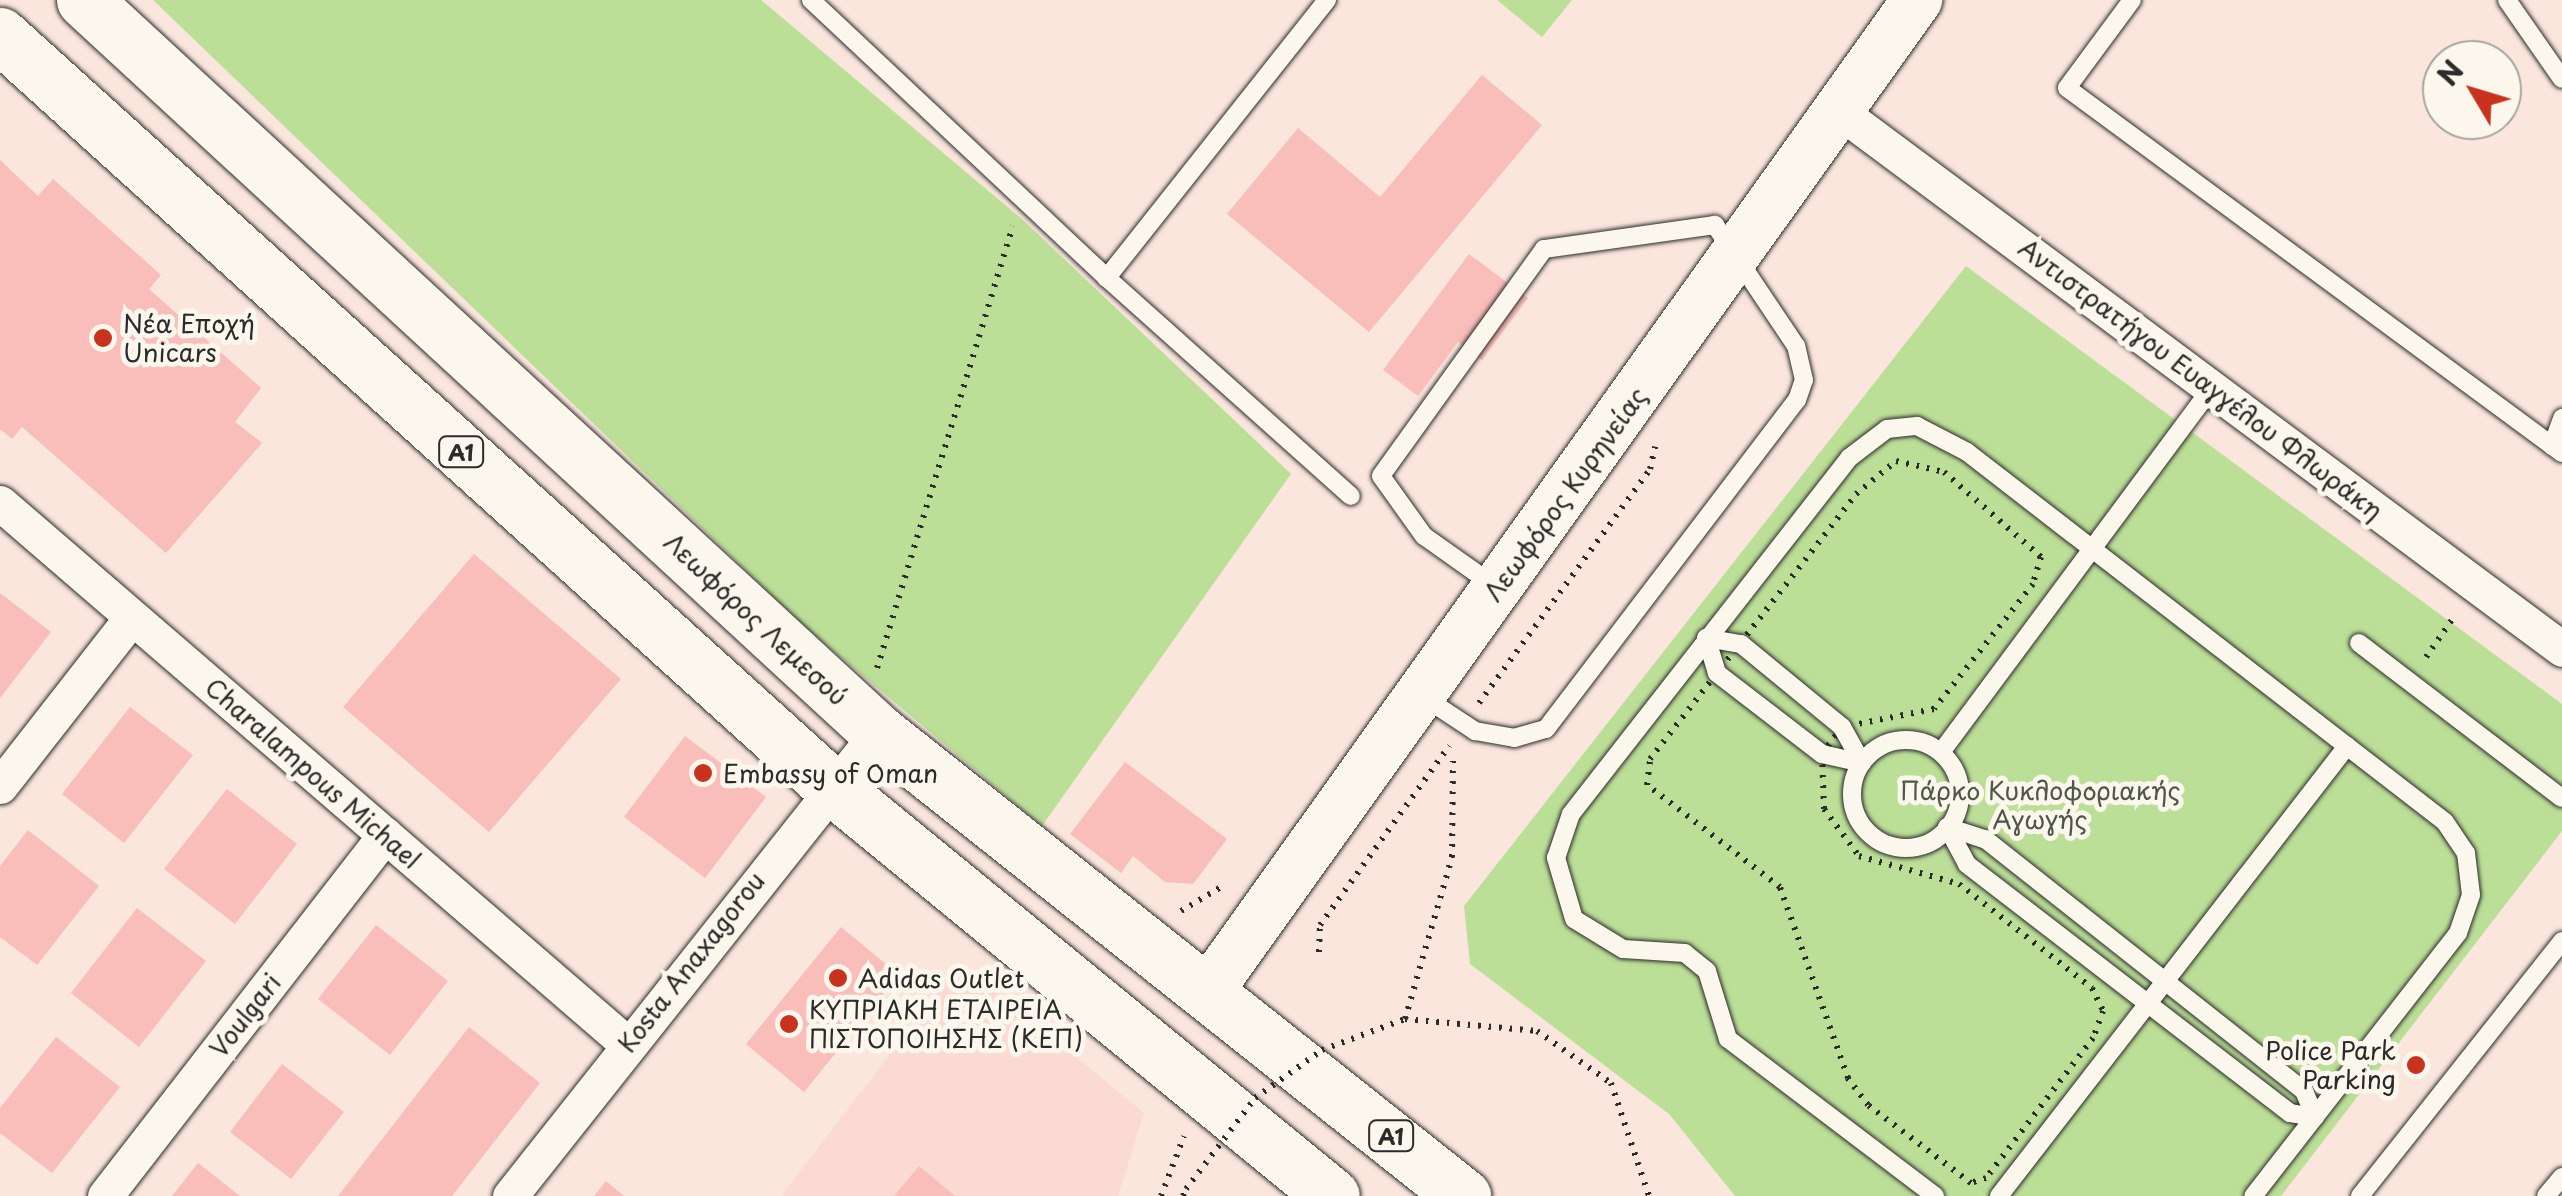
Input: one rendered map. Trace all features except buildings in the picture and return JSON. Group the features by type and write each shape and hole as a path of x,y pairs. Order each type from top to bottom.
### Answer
{"main road":[{"name":"Λεωφόρος Λεμεσού","path":"84,0 874,710 1463,1196"},
{"name":"Λεωφόρος Κυρηνείας","path":"1210,988 1733,263 1917,0"},
{"name":"A1","path":"0,36 831,786 1332,1196"}],"street":[{"name":"Αντιστρατήγου Ευαγγέλου Φλωράκη","path":"1839,111 2562,648"},
{"name":"Charalampous Michael","path":"0,503 626,1043"},
{"path":"0,786 132,617"},
{"name":"Kosta Anaxagorou","path":"510,1196 831,786 874,710"},
{"name":"Voulgari","path":"105,1196 385,835"}],"lane":[{"path":"811,0 1023,192 1108,278 1351,496"},
{"path":"1108,278 1327,0"},
{"path":"2132,0 2067,88 2557,449 2562,418"},
{"path":"2507,0 2562,78"},
{"path":"1422,696 1475,730 1514,738 1546,729 1784,420 1802,365 1762,288 1733,263 1715,225 1544,249 1382,476 1424,536 1496,587"},
{"path":"1942,751 2212,387"},
{"path":"1935,1196 1728,1039 1707,971 1685,953 1606,944 1563,899 1556,858 1571,814 1706,638 1849,458 1887,429 1939,435 2445,822 2466,853 2471,896 2458,933 2253,1196"},
{"path":"1706,638 1741,644 1842,727 1862,763"},
{"path":"1706,638 1717,673 1822,754 1862,763"},
{"path":"2359,643 2562,798"},
{"path":"1942,751 1890,742 1862,763 1851,797 1878,841 1912,848 1947,827 1985,839 2304,1092 2315,1117"},
{"path":"2000,1196 2348,746"},
{"path":"1942,751 1958,783 1947,827 1967,864 2290,1113 2315,1117"},
{"path":"2360,1196 2562,941"},
{"path":"2546,1196 2562,1178"}],"path":[{"path":"874,710 1023,192"},
{"path":"1896,461 1927,462 2036,544 2032,584 1934,709 1842,727 1822,754 1824,808 1846,847 1878,866 1943,873 2100,1000 2094,1038 1986,1178 1956,1174 1868,1105 1848,1078 1780,886 1647,784 1650,759 1717,673 1856,494 1896,461"},
{"path":"2409,681 2476,585"},
{"path":"1405,1019 1452,856 1453,761"},
{"path":"1319,952 1320,925"},
{"path":"1184,1192 1266,1090 1322,1050 1405,1019 1537,1032 1611,1083 1649,1196"},
{"path":"1161,1196 1186,1129"}],"shaded area":[{"path":"961,962 1144,1113 1118,1196 781,1196"}],"green space":[{"path":"153,0 761,0 1023,220 1291,474 1042,826 806,628"},
{"path":"1497,0 1572,0 1542,37"},
{"name":"Πάρκο Κυκλοφοριακής Αγωγής","path":"1966,266 2562,704 2562,831 2281,1196 1735,1196 1669,1114 1470,964 1464,906"}],"place":[{"name":"Νέα Εποχή Unicars","path":"103,338"},
{"name":"Embassy of Oman","path":"703,773"},
{"name":"Adidas Outlet","path":"838,978"},
{"name":"ΚΥΠΡΙΑΚΗ ΕΤΑΙΡΕΙΑ ΠΙΣΤΟΠΟΙΗΣΗΣ (ΚΕΠ)","path":"789,1024"},
{"name":"Police Park Parking","path":"2416,1065"}]}
